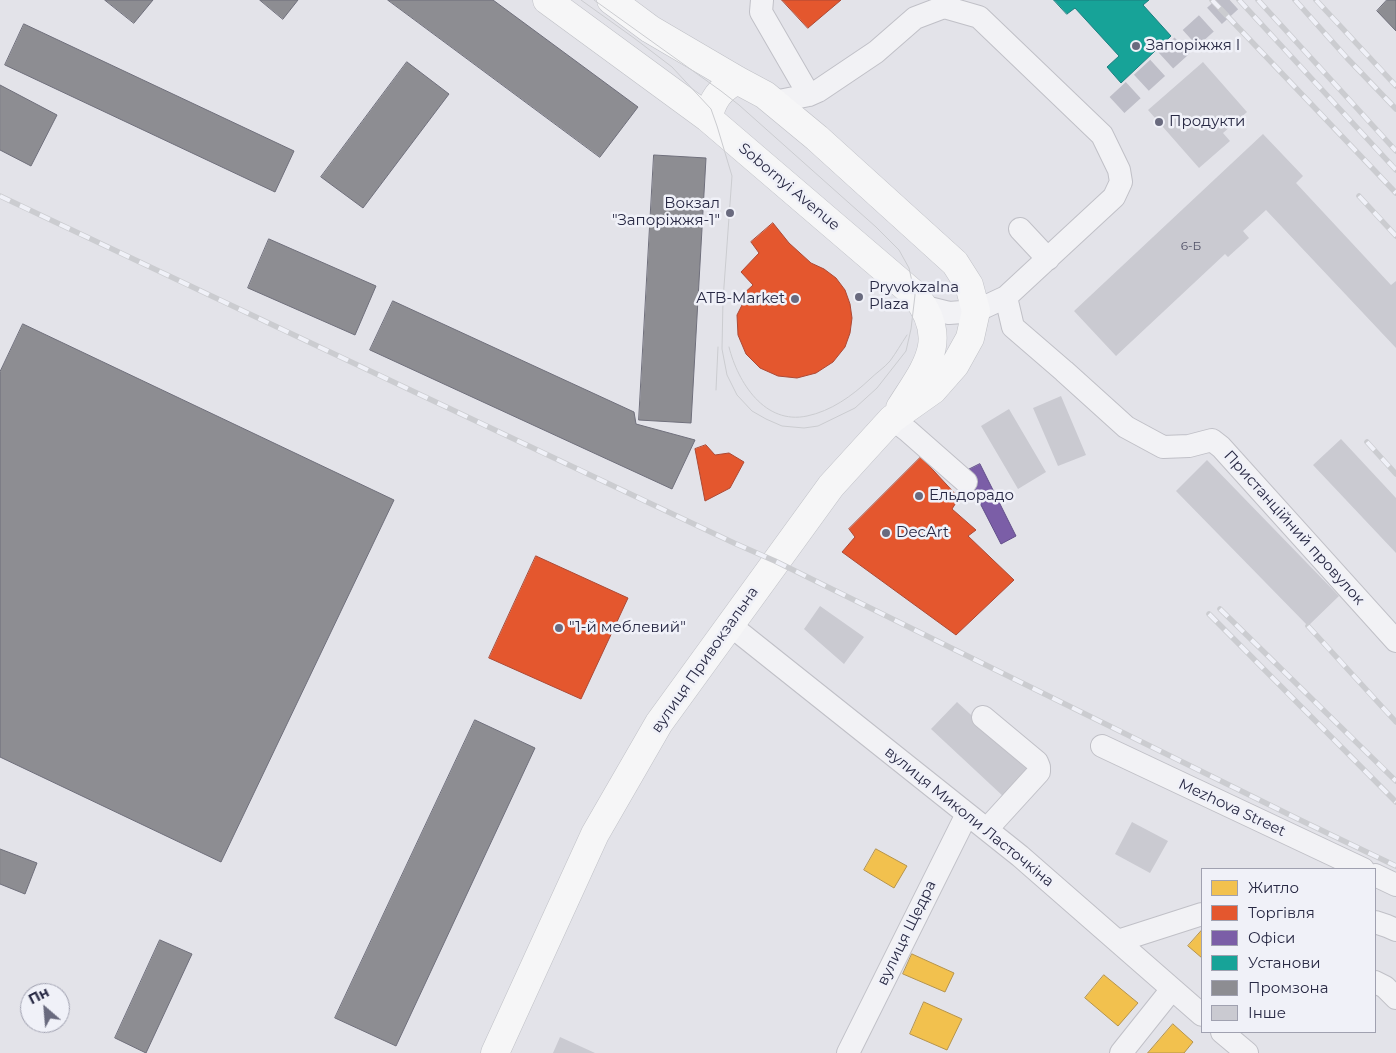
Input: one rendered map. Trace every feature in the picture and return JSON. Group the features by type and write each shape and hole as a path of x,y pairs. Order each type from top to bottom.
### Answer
{"main road":[{"name":"Sobornyi Avenue","path":"547,0 708,118 915,295 925,307 933,333 932,349 927,365 892,420"},
{"path":"611,0 650,28 765,95 817,138 955,263 969,285 976,311"},
{"path":"708,118 715,97 727,85 737,80"},
{"name":"вулиця Привокзальна","path":"495,1053 595,834 659,723 820,499 892,420 933,390 956,365 970,338 976,311"}],"street":[{"path":"762,0 761,12 809,95"},
{"path":"774,102 809,95 818,91 876,52 915,18 944,7 979,17 1102,135 1119,170 1121,182 1114,197 1006,298 976,311 949,313 925,307"},
{"path":"1020,229 1048,259"},
{"name":"Пристанційний провулок","path":"1006,298 1013,327 1126,427 1163,447 1189,446 1212,440 1396,641"},
{"path":"892,420 908,431 966,482"},
{"name":"вулиця Миколи Ласточкіна","path":"730,625 1020,856 1201,1014"},
{"path":"983,716 1037,762 1039,767 1039,772 987,829"},
{"name":"Mezhova Street","path":"1102,746 1360,868"},
{"name":"вулиця Щедра","path":"848,1053 967,814"},
{"path":"1376,875 1396,885"},
{"path":"1118,941 1201,915"},
{"path":"1376,922 1396,930"},
{"path":"1376,982 1385,987 1396,998"},
{"path":"1121,1053 1172,989"},
{"path":"1223,1033 1247,1053"}],"building: Житло":[{"path":"876,849 907,866 894,888 864,870"},
{"path":"1201,931 1201,957 1188,946"},
{"path":"912,954 954,973 945,992 903,974"},
{"path":"1104,975 1138,1003 1118,1026 1085,998"},
{"path":"924,1002 962,1019 947,1050 910,1034"},
{"path":"1173,1024 1193,1042 1184,1053 1148,1053"}],"building: Торгівля":[{"path":"782,0 841,0 808,28"},
{"name":"ATB-Market","path":"773,223 789,243 811,263 824,269 836,278 845,290 850,304 852,318 850,333 845,347 833,362 816,373 797,378 778,376 760,368 746,354 738,335 737,315 744,301 740,297 753,285 741,272 759,253 751,242"},
{"path":"706,445 715,455 729,453 744,462 730,488 705,501 695,449"},
{"path":"921,457 959,498 952,509 976,530 968,536 1014,580 956,635 842,552 855,537 849,529"},
{"name":"\"1-й меблевий\"","path":"536,556 628,598 581,699 489,658"}],"building: Офіси":[{"path":"980,464 1016,536 1001,544 964,472"}],"building: Установи":[{"name":"Запорiжжя I","path":"1054,0 1149,0 1143,5 1171,36 1121,83 1107,67 1119,56 1075,8 1067,14"}],"building: Промзона":[{"path":"105,0 153,0 134,23"},
{"path":"260,0 298,0 283,19"},
{"path":"388,0 493,0 638,107 600,157"},
{"path":"1387,0 1396,0 1396,31 1377,11"},
{"path":"24,24 294,151 275,192 5,65"},
{"path":"407,62 449,94 363,208 321,177"},
{"path":"0,85 57,115 31,166 0,150"},
{"path":"654,155 706,158 691,423 639,420"},
{"path":"269,239 376,286 355,335 248,288"},
{"path":"393,301 634,412 636,424 695,440 672,489 370,350"},
{"path":"23,324 394,500 221,862 0,757 0,372"},
{"path":"475,720 535,748 396,1046 335,1018"},
{"path":"0,849 37,863 25,894 0,884"},
{"path":"160,940 192,954 146,1053 115,1038"}],"building: Інше":[{"path":"1203,62 1247,112 1223,133 1230,141 1199,168 1148,110"},
{"path":"1263,134 1303,176 1296,183 1391,285 1396,281 1396,348 1266,210 1243,231 1249,238 1228,257 1225,254 1116,356 1074,311"},
{"path":"1061,396 1086,455 1058,466 1033,408"},
{"path":"1009,409 1046,472 1018,489 981,426"},
{"path":"1341,439 1396,498 1396,553 1313,465"},
{"path":"1207,460 1339,596 1308,626 1176,491"},
{"path":"820,606 864,637 844,664 804,629"},
{"path":"957,702 1031,770 1005,798 931,729"},
{"path":"1132,822 1168,841 1150,873 1115,854"},
{"path":"560,1037 595,1053 553,1053"}],"tunnel":[{"path":"1117,105 1232,0"}],"tram line":[{"path":"581,0 672,67 711,109 732,176 723,300 722,349 727,375 737,395 752,411 782,426 804,428 818,426 855,408 877,388 906,351 915,295 909,268 899,250 876,227 739,105 594,0"},
{"path":"729,347 739,374 747,387 766,408 778,414 792,417 807,416 833,407 863,385 888,364 907,335"},
{"path":"716,390 718,347"}],"railway":[{"path":"1212,0 1396,193"},
{"path":"1239,0 1396,170"},
{"path":"1258,0 1396,151"},
{"path":"1295,0 1396,109"},
{"path":"1316,0 1396,86"},
{"path":"0,196 775,561 1396,866"},
{"path":"1359,196 1396,236"},
{"path":"1367,442 1396,474"},
{"path":"1220,609 1396,781"},
{"path":"1209,614 1396,802"},
{"path":"1308,626 1396,722"}],"place":[{"name":"Запорiжжя I","path":"1136,46"},
{"name":"Продукти","path":"1159,122"},
{"name":"Вокзал \"Запоріжжя-1\"","path":"730,213"},
{"name":"Pryvokzalna Plaza","path":"859,297"},
{"name":"ATB-Market","path":"795,299"},
{"name":"Ельдорадо","path":"919,496"},
{"name":"DecArt","path":"886,533"},
{"name":"\"1-й меблевий\"","path":"559,628"}]}
